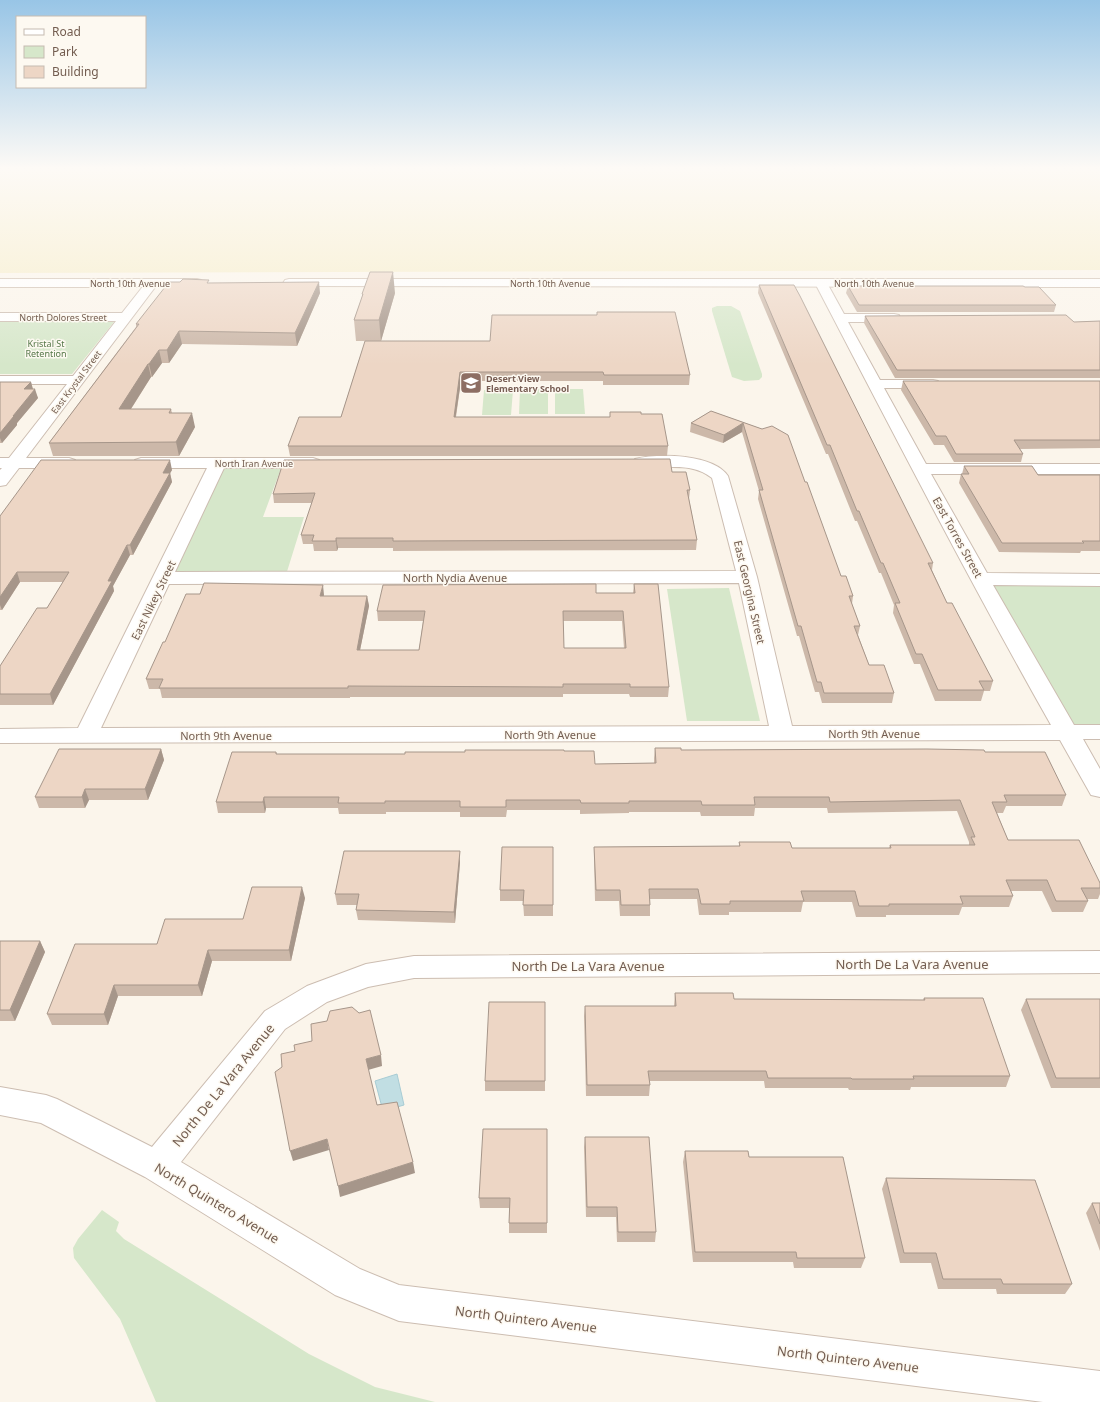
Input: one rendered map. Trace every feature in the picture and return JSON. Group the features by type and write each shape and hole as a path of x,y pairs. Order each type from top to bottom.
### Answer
{"street":[{"name":"North 10th Avenue","path":"0,283 210,283"},
{"name":"North 10th Avenue","path":"278,283 1100,283"},
{"name":"East Torres Street","path":"821,283 920,469 1024,658 1100,789"},
{"name":"East Krystal Street","path":"0,481 7,463 78,380 152,284"},
{"name":"North Dolores Street","path":"0,317 126,317"},
{"path":"840,318 903,318"},
{"path":"0,380 78,380"},
{"path":"875,384 945,384"},
{"name":"East Georgina Street","path":"624,462 700,464 713,469 720,476 746,577 782,733"},
{"path":"7,463 85,463"},
{"name":"North Iran Avenue","path":"124,463 331,463"},
{"name":"East Nikey Street","path":"86,736 218,463"},
{"path":"920,469 1100,469"},
{"name":"North Nydia Avenue","path":"163,578 746,577"},
{"path":"981,579 1100,580"},
{"name":"North 9th Avenue","path":"0,736 1100,732"},
{"name":"North De La Vara Avenue","path":"157,1166 275,1020 317,994 366,976 414,967 1100,962"},
{"name":"North Quintero Avenue","path":"0,1101 46,1109 157,1166 348,1282 399,1303 1100,1390"}],"green space":[{"path":"717,306 731,306 740,311 762,374 762,377 759,380 744,381 732,377 712,311 712,308"},
{"name":"Kristal St Retention","path":"0,322 114,322 72,374 0,374"},
{"path":"520,389 548,389 548,414 519,414"},
{"path":"555,389 583,389 585,414 555,414"},
{"path":"484,390 513,390 511,415 482,415"},
{"path":"218,463 283,463 263,517 304,517 285,578 163,578"},
{"path":"981,579 1100,580 1100,732 1068,732"},
{"path":"729,588 760,721 687,721 667,589"},
{"path":"102,1210 119,1222 116,1231 124,1239 309,1354 375,1387 435,1402 156,1402 120,1319 74,1258 73,1248 78,1239"}],"sand":[{"path":"0,233 1100,233 1100,270 0,273"}],"water":[{"path":"397,1074 404,1105 383,1111 375,1081"}],"building":[{"path":"370,272 393,272 379,320 354,320 362,294"},
{"path":"183,279 209,280 207,283 319,282 295,333 179,331 167,350 159,350 148,364 119,409 171,409 169,413 192,413 176,442 49,443 139,324 136,324 169,282 180,282"},
{"path":"759,285 794,285 933,563 928,563 947,603 952,603 993,681 979,681 984,690 938,690 922,654 916,654 895,603 900,603 883,563 881,563 859,511 857,511 830,445 827,445"},
{"path":"848,286 1039,287 1056,305 859,305"},
{"path":"597,312 675,312 690,375 604,375 603,372 460,372 454,417 610,417 610,412 662,414 668,446 288,446 299,417 341,417 365,341 490,341 492,315 597,315"},
{"path":"1066,315 1074,322 1100,321 1100,370 897,370 865,316"},
{"path":"903,381 1100,381 1100,440 1014,440 1023,454 956,454 946,436 936,436"},
{"path":"0,382 31,382 24,389 35,389 0,433"},
{"path":"711,411 762,429 772,426 788,435 805,482 807,482 841,576 846,576 853,596 849,596 860,626 854,626 869,665 884,665 894,693 824,693 821,682 817,682 801,626 798,626 759,490 763,490 743,423 724,435 691,423"},
{"path":"670,459 672,472 686,472 690,490 687,490 697,540 393,541 393,538 336,538 336,541 312,541 314,535 301,535 315,493 273,494 284,460"},
{"path":"41,460 170,460 163,473 170,473 130,545 127,545 108,581 112,581 50,694 0,694 0,666 37,608 47,608 69,572 17,572 0,597 0,516"},
{"path":"964,466 1032,466 1038,475 1100,475 1100,541 1082,541 1084,543 1002,543 961,474 969,474"},
{"path":"204,583 323,585 320,596 367,596 357,650 419,650 425,611 377,611 383,585 596,584 596,593 635,593 634,584 658,584 669,687 630,687 630,684 563,684 563,687 348,686 348,688 159,688 163,679 146,679 163,642 165,642 186,594 200,594","holes":["563,611 623,611 626,648 564,648"]},
{"path":"655,748 681,748 681,750 927,749 984,750 985,752 1045,752 1066,795 1004,795 1007,802 992,802 1008,840 1079,840 1100,883 1100,888 1081,888 1088,901 1056,901 1047,880 1006,880 1013,896 960,896 963,904 889,904 889,906 859,906 855,891 801,891 804,901 730,901 730,904 701,904 698,889 649,889 650,905 621,905 620,890 596,890 594,847 740,846 739,842 790,842 792,848 891,848 890,845 975,845 971,837 975,837 960,800 830,802 829,797 754,797 755,805 702,805 701,801 581,803 580,800 506,800 506,807 460,807 460,801 385,801 385,803 338,803 339,797 264,797 263,802 216,802 232,752 276,752 276,754 405,754 405,752 465,752 465,750 564,750 594,751 595,764 656,763"},
{"path":"59,749 161,749 145,789 85,789 82,797 35,797"},
{"path":"502,847 553,847 553,905 523,905 524,890 500,890"},
{"path":"344,851 460,851 454,912 356,910 359,894 335,894"},
{"path":"252,887 302,887 289,950 208,950 198,985 114,985 104,1014 47,1014 75,944 157,944 165,919 243,919"},
{"path":"0,941 40,941 10,1010 0,1010"},
{"path":"675,993 733,993 734,999 925,1000 924,998 983,998 1010,1076 913,1076 914,1079 768,1078 766,1071 648,1071 650,1085 587,1085 585,1006 676,1006"},
{"path":"1026,999 1100,999 1100,1078 1056,1078"},
{"path":"489,1002 545,1002 545,1081 485,1081"},
{"path":"352,1007 359,1013 370,1010 381,1055 366,1059 377,1105 397,1102 413,1162 338,1186 327,1139 290,1151 275,1072 282,1067 281,1054 295,1051 294,1045 312,1041 311,1024 327,1021 330,1011"},
{"path":"483,1129 547,1129 547,1223 509,1223 510,1198 479,1198"},
{"path":"585,1137 649,1137 656,1232 618,1232 617,1207 587,1207"},
{"path":"685,1151 748,1151 749,1157 843,1157 865,1258 797,1258 796,1252 695,1252"},
{"path":"886,1178 1035,1180 1072,1284 1003,1284 1001,1279 943,1279 936,1253 904,1253"},
{"path":"1092,1203 1100,1203 1100,1224"}],"place":[{"name":"Desert View Elementary School","path":"471,383"}]}
